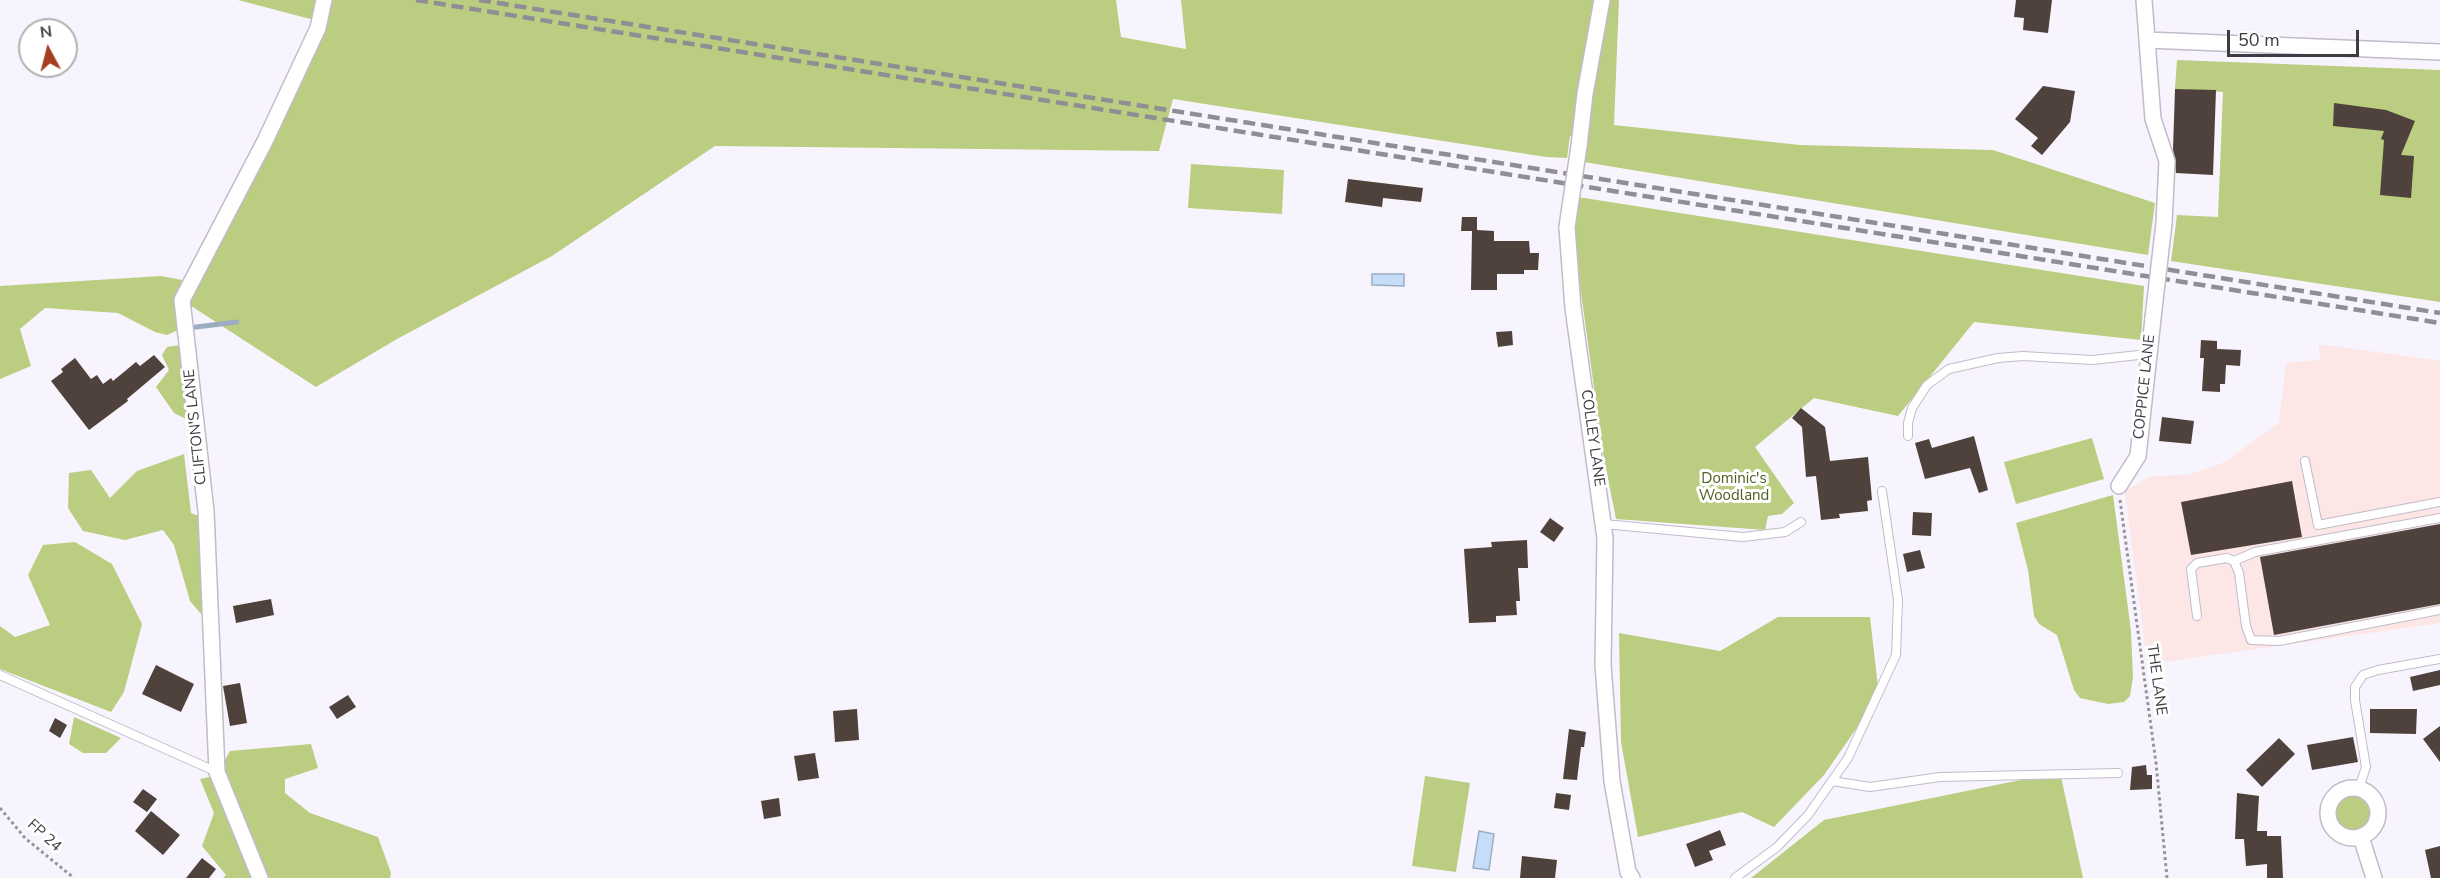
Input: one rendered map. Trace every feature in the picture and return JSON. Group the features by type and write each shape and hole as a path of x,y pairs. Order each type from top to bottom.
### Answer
{"street":[{"name":"CLIFTON'S LANE","path":"260,878 217,772 206,511 182,300 280,110 318,28 324,0"},
{"name":"COLLEY LANE","path":"1602,0 1585,94 1567,227 1573,308 1604,524 1603,664 1612,782 1628,872 1632,878"},
{"path":"2144,0 2147,40 2440,52"},
{"name":"COPPICE LANE","path":"2119,486 2138,456 2164,223 2167,161 2153,118 2147,40"},
{"path":"2346,788 2359,788 2374,798 2379,813 2373,829 2361,837 2351,838 2335,831 2327,815 2331,798 2338,792 2346,788"},
{"path":"2361,837 2374,878"}],"lane":[{"path":"1908,436 1908,423 1912,408 1927,385 1949,369 1998,358 2023,356 2092,360 2148,354"},
{"path":"2305,461 2318,525 2440,502"},
{"path":"1735,878 1777,847 1808,815 1848,758 1896,655 1898,600 1882,491"},
{"path":"2234,561 2255,552 2440,518"},
{"path":"1604,524 1743,537 1785,532 1801,522"},
{"path":"2197,616 2191,570 2197,563 2217,558 2228,558 2234,561 2239,573 2246,626 2251,640 2279,641 2440,610"},
{"path":"2359,788 2366,760 2355,700 2355,687 2363,675 2378,670 2440,659"},
{"path":"0,675 217,772"},
{"path":"1832,781 1870,787 1940,777 2118,773"}],"path":[{"name":"THE LANE","path":"2119,486 2156,763 2167,878"},
{"name":"FP 24","path":"0,808 25,838 74,878"}],"shaded area":[{"path":"2319,344 2440,361 2440,623 2171,661 2147,661 2125,492 2150,476 2188,475 2225,462 2279,423 2286,363 2320,360"}],"green space":[{"path":"238,0 318,0 314,20"},
{"path":"324,0 1116,0 1121,37 1186,49 1181,0 1619,0 1614,125 1800,145 1993,150 2155,203 2148,255 1584,162 1587,138 1570,136 1567,158 1546,157 1173,99 1159,151 715,146 552,256 397,339 316,387 182,300"},
{"path":"2177,60 2440,70 2440,302 2171,261 2177,215 2218,217 2223,92 2175,89"},
{"path":"1191,164 1284,170 1282,214 1188,208"},
{"name":"Dominic's Woodland","path":"1578,197 2144,286 2141,340 1974,322 1898,416 1814,398 1755,447 1794,503 1782,514 1768,516 1765,530 1616,519 1603,453 1572,227"},
{"path":"161,276 182,280 177,300 178,330 167,335 155,332 118,313 45,308 20,329 31,366 0,379 0,286"},
{"path":"180,345 190,421 174,413 156,387 169,370 162,355 167,347"},
{"path":"2092,438 2104,479 2016,504 2004,462"},
{"path":"184,454 191,513 199,516 204,590 201,614 190,601 174,545 163,530 125,540 83,531 68,508 69,473 91,470 110,498 137,471"},
{"path":"2113,495 2131,631 2133,677 2130,696 2124,702 2108,704 2080,698 2074,690 2057,635 2039,624 2034,616 2028,570 2016,523"},
{"path":"75,542 112,564 142,624 124,692 111,712 0,669 0,626 15,637 50,625 28,575 43,545"},
{"path":"1778,617 1870,617 1879,696 1824,775 1774,827 1742,812 1638,837 1621,742 1619,633 1720,651"},
{"path":"74,717 121,738 106,753 83,753 69,744"},
{"path":"311,744 318,768 285,779 285,793 310,813 378,837 391,873 390,878 266,878 222,766 230,751"},
{"path":"2060,772 2083,878 1751,878 1824,820"},
{"path":"214,776 257,878 223,878 226,875 202,846 214,813 200,779"},
{"path":"1425,776 1470,783 1456,872 1412,866"},
{"path":"2353,795 2366,800 2371,813 2366,826 2353,831 2340,826 2335,813 2340,800"}],"water":[{"path":"1372,274 1404,274 1404,286 1372,285"},
{"path":"1479,831 1494,834 1489,870 1473,868"}],"building":[{"path":"2016,0 2052,0 2048,33 2023,30 2024,18 2014,17"},
{"path":"2043,86 2075,91 2070,122 2042,155 2031,146 2038,138 2015,119"},
{"path":"2175,89 2216,90 2213,175 2176,173 2173,149"},
{"path":"2334,103 2386,110 2415,121 2401,155 2414,156 2411,198 2380,195 2384,140 2381,139 2384,131 2333,126"},
{"path":"1348,179 1423,188 1421,202 1383,198 1382,207 1345,202"},
{"path":"1462,217 1477,217 1477,230 1494,231 1494,241 1529,241 1530,253 1539,253 1538,270 1524,270 1524,274 1497,274 1497,290 1471,290 1472,231 1461,231"},
{"path":"1512,331 1513,345 1498,347 1496,332"},
{"path":"2201,340 2217,341 2217,349 2241,350 2240,366 2226,365 2225,384 2220,384 2220,392 2202,391 2204,358 2200,358"},
{"path":"154,355 165,367 127,399 128,401 89,430 51,381 63,372 61,369 75,358 91,379 97,375 103,384 111,378 113,381 136,362 140,366"},
{"path":"1801,408 1825,427 1830,461 1868,457 1872,500 1867,501 1868,511 1839,514 1840,518 1821,520 1816,476 1806,477 1802,427 1792,418"},
{"path":"2162,417 2194,421 2191,444 2159,441"},
{"path":"1974,436 1988,490 1979,493 1970,468 1925,479 1915,443 1929,439 1932,448"},
{"path":"2292,481 2302,537 2191,555 2181,502"},
{"path":"1913,512 1932,513 1931,536 1912,535"},
{"path":"1550,518 1564,528 1554,542 1540,532"},
{"path":"2440,524 2440,604 2274,635 2260,557"},
{"path":"1527,540 1528,568 1518,568 1520,601 1516,601 1517,615 1496,616 1496,622 1469,623 1464,549 1492,547 1491,542"},
{"path":"1920,550 1925,568 1907,572 1903,554"},
{"path":"271,599 274,615 236,623 233,606"},
{"path":"156,665 194,684 181,712 142,694"},
{"path":"2440,670 2440,685 2413,691 2410,677"},
{"path":"240,683 247,723 230,726 223,686"},
{"path":"348,695 356,707 337,719 329,707"},
{"path":"857,709 859,740 835,742 833,711"},
{"path":"2370,709 2417,709 2416,734 2370,733"},
{"path":"55,718 67,725 60,738 49,731"},
{"path":"2440,726 2440,762 2423,739"},
{"path":"1569,729 1586,732 1584,747 1581,747 1577,780 1563,779"},
{"path":"2353,737 2358,762 2312,770 2307,745"},
{"path":"2279,738 2295,754 2262,787 2246,770"},
{"path":"815,753 819,778 798,781 794,756"},
{"path":"2146,765 2147,775 2152,775 2152,789 2130,790 2132,767"},
{"path":"143,789 157,799 147,812 133,802"},
{"path":"1556,793 1571,795 1569,810 1554,808"},
{"path":"2237,793 2259,796 2257,831 2267,831 2267,836 2281,836 2283,878 2267,878 2267,864 2246,866 2244,839 2235,839"},
{"path":"779,798 781,816 764,819 761,801"},
{"path":"151,811 180,835 163,855 135,831"},
{"path":"1720,830 1726,845 1709,851 1713,860 1695,867 1686,844"},
{"path":"2440,846 2440,878 2431,878 2425,850"},
{"path":"1522,856 1557,860 1555,878 1520,878"},
{"path":"202,858 216,869 209,878 186,878"}],"waterway":[{"path":"188,328 237,322"}],"railway":[{"path":"416,0 2440,323"},
{"path":"479,0 2440,313"}]}
